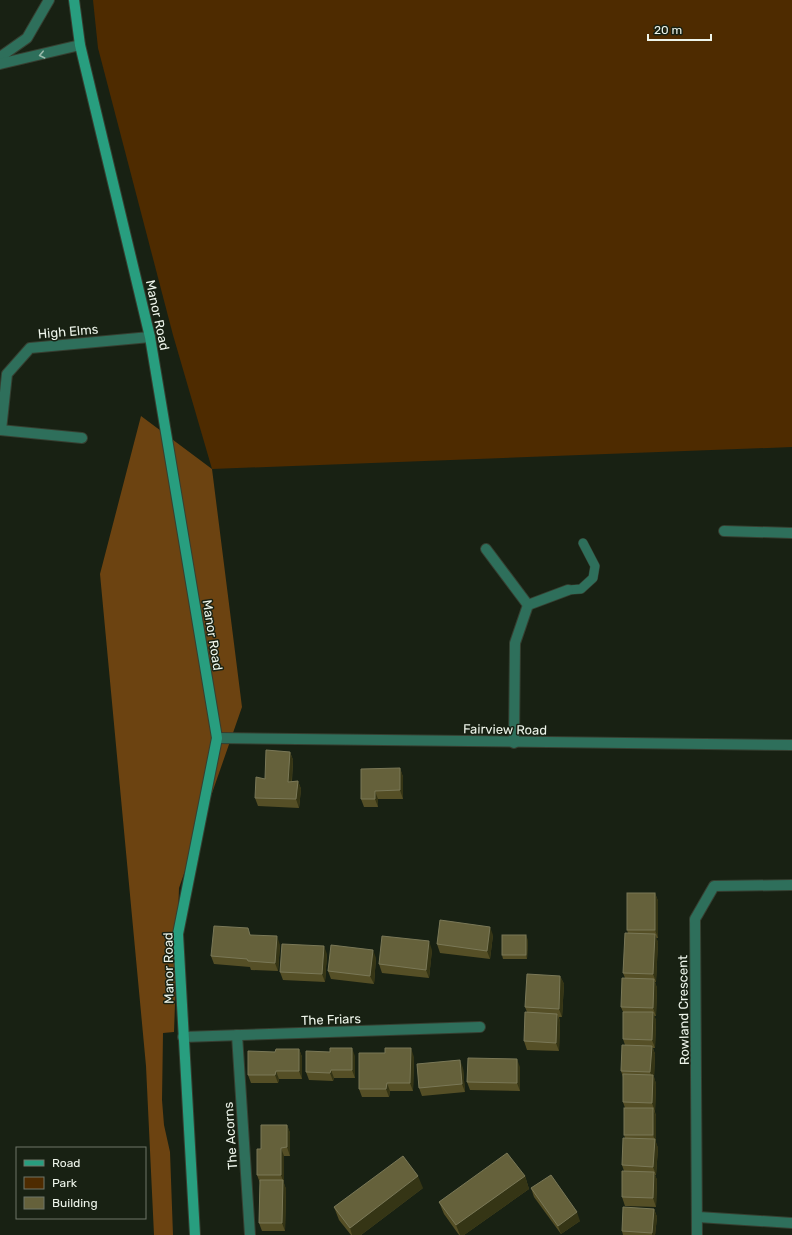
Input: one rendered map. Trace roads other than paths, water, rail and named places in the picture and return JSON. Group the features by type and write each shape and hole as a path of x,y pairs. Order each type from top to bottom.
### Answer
{"main road":[{"name":"Manor Road","path":"74,0 80,46 150,337 217,738 178,934 195,1235"}],"street":[{"path":"0,57 27,38 49,0"},
{"path":"0,64 80,46"},
{"name":"High Elms","path":"82,438 0,430 7,374 30,348 150,337"},
{"path":"724,531 792,533"},
{"path":"486,549 528,605"},
{"path":"528,605 568,590"},
{"path":"514,743 515,643 528,605"},
{"name":"Fairview Road","path":"217,738 514,743 792,745"},
{"name":"Rowland Crescent","path":"697,1235 695,919 714,886 792,885"},
{"name":"The Friars","path":"183,1037 480,1027"},
{"name":"The Acorns","path":"237,1035 250,1235"},
{"path":"698,1217 792,1223"}],"lane":[{"path":"568,590 581,589 593,578 595,566 583,542"}]}
